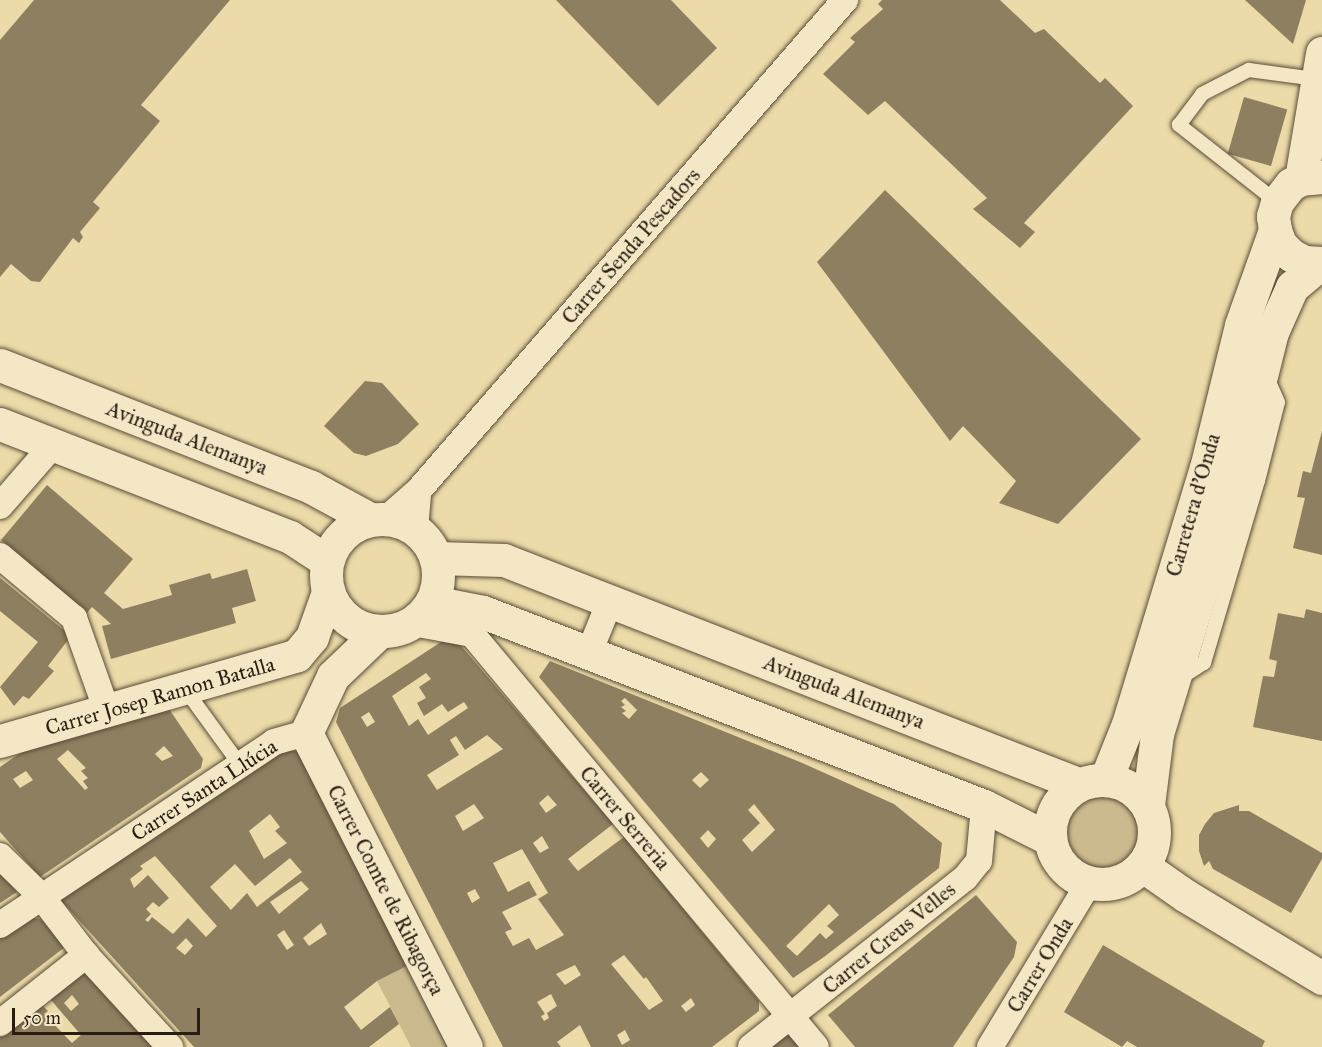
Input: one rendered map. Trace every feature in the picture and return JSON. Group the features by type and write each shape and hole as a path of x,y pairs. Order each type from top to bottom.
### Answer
{"main road":[{"path":"1319,66 1312,178 1291,184 1276,216 1280,244 1291,255 1304,262 1320,264"},
{"name":"Carretera d'Onda","path":"1092,782 1128,724 1206,468 1241,325 1276,216"},
{"name":"Carretera d'Onda","path":"1148,805 1157,734 1175,682 1236,476 1272,332 1292,287 1320,264"},
{"name":"Avinguda Alemanya","path":"0,365 312,487 391,522"},
{"path":"0,424 290,537 327,577"},
{"path":"391,522 427,542 436,558 437,588 422,612 397,630 379,632 362,629 347,620 335,608 327,577 333,546 343,534 391,522"},
{"name":"Avinguda Alemanya","path":"436,558 504,560 1092,782"},
{"name":"Carrer Josep Ramon Batalla","path":"312,637 327,577"},
{"path":"422,612 483,612 984,806 1050,839"},
{"name":"Carrer Josep Ramon Batalla","path":"0,741 297,655 312,637 347,620"},
{"path":"306,733 333,676 379,632"},
{"name":"Carrer Comte de Ribagorça","path":"306,733 466,1047"},
{"path":"1092,782 1131,787 1148,805 1153,831 1151,849 1143,866 1128,877 1108,885 1089,883 1071,874 1057,859 1050,839 1051,818 1061,798 1092,782"},
{"path":"1143,866 1186,896 1322,978"}],"street":[{"name":"Carrer Senda Pescadors","path":"391,522 845,0"},
{"path":"0,506 53,445"},
{"path":"0,556 74,618 107,711"},
{"path":"589,653 610,601"},
{"name":"Carrer Serreria","path":"422,612 472,634 816,1047"},
{"name":"Carrer Santa Llúcia","path":"0,925 274,742 306,733"},
{"name":"Carrer Creus Velles","path":"751,1047 965,878 979,861 984,806"},
{"path":"0,856 41,896 86,955 170,1047"},
{"name":"Carrer Onda","path":"990,1047 1089,883"},
{"path":"0,1023 86,955"}],"lane":[{"path":"1276,216 1179,125 1202,94 1249,70 1319,66"},
{"path":"185,689 241,766"}],"shaded area":[{"path":"1103,794 1124,800 1134,810 1140,831 1134,852 1124,862 1103,868 1082,862 1072,852 1066,831 1072,810 1082,800"},
{"path":"407,966 450,1047 411,1047 377,981"}],"building":[{"path":"34,0 230,0 141,105 160,121 93,202 100,208 80,232 83,237 79,243 73,238 40,282 31,281 11,264 0,277 0,40"},
{"path":"556,0 671,0 717,48 658,106"},
{"path":"882,0 1000,0 1035,33 1044,29 1100,83 1105,78 1133,106 1024,223 1035,232 1020,248 973,209 987,198 885,101 868,115 823,74 855,42 850,38 883,9 878,4"},
{"path":"1245,0 1306,0 1293,44"},
{"path":"1244,97 1287,109 1271,166 1228,154"},
{"path":"885,190 1141,439 1058,524 999,503 1016,481 963,426 950,441 817,262"},
{"path":"365,381 382,383 419,424 398,444 366,456 354,453 324,426"},
{"path":"1322,431 1322,555 1293,548 1305,498 1297,497 1303,471 1311,473"},
{"path":"47,485 133,559 104,593 123,609 172,595 169,585 210,573 212,579 247,569 256,601 232,608 236,623 111,659 102,626 111,624 92,607 87,613 1,540"},
{"path":"0,578 71,636 48,666 54,671 29,699 23,696 14,706 0,687 38,642 0,611"},
{"path":"1306,609 1322,613 1322,741 1253,727 1263,676 1274,677 1277,661 1269,659 1278,613 1304,618"},
{"path":"457,641 613,824 568,859 578,871 624,837 759,1001 759,1011 712,1047 591,1047 580,1025 557,1042 561,1047 503,1047 336,722 340,708 441,642","holes":["426,673 431,679 419,687 426,698 417,703 424,716 442,704 448,712 464,702 468,708 428,735 418,719 409,726 392,696","369,712 375,722 367,727 361,717","487,735 503,749 437,790 427,775 459,755 450,740 456,736 465,750","548,795 557,805 546,813 539,803","474,804 484,818 463,831 455,816","542,836 549,848 540,853 533,843","522,849 548,893 538,899 564,935 536,950 529,938 513,946 505,932 512,929 502,912 537,895 529,881 508,892 493,863","475,889 480,898 472,903 467,893","624,955 644,979 646,977 663,1001 649,1010 611,964","575,965 581,975 565,985 556,974","551,994 557,1006 547,1013 549,1018 544,1021 541,1016 545,1014 537,1002","691,998 695,1005 686,1012 681,1006","625,1030 630,1040 622,1045 617,1035"]},
{"path":"550,661 800,762 894,804 942,843 939,868 824,957 793,978 539,677","holes":["625,698 637,710 629,719 622,713 626,711 621,707 625,705 621,701","701,772 709,780 700,788 692,780","754,804 775,830 752,852 742,840 760,823 748,810","708,830 716,839 708,848 700,838","829,904 839,915 827,926 834,932 826,939 820,933 797,956 786,946"]},
{"path":"167,706 203,759 201,768 40,877 0,832 0,767 26,749","holes":["164,746 173,756 162,761 155,754","68,750 86,768 81,771 88,778 83,781 88,788 85,790 57,759","26,771 33,780 20,788 13,779"]},
{"path":"279,747 301,753 407,966 377,981 344,1007 361,1030 390,1007 399,1024 369,1047 194,1047 57,896","holes":["270,814 280,827 275,831 287,843 264,859 249,831","155,856 217,926 206,937 188,918 173,934 152,917 148,922 145,920 151,914 146,909 153,902 159,907 169,898 148,875 134,888 130,879 143,869 140,866","290,858 302,872 257,907 247,893 231,910 210,887 235,864 255,886","301,881 309,889 279,914 270,902","321,923 327,934 309,946 303,938","284,930 294,945 287,950 277,935","186,938 193,946 185,955 176,948"]},
{"path":"1239,805 1239,811 1249,811 1322,853 1322,859 1291,913 1213,869 1209,861 1204,866 1199,851 1199,835 1205,824 1214,813"},
{"path":"0,873 17,892 0,903"},
{"path":"976,895 1017,942 1014,957 953,1047 855,1047 828,1015"},
{"path":"28,917 41,919 65,947 0,997 0,936"},
{"path":"1103,945 1265,1041 1262,1047 1137,1047 1127,1041 1122,1047 1064,1012"},
{"path":"82,965 157,1047 0,1047 0,1028 37,1000 48,1011 44,1014 72,1043 81,1035 45,993","holes":["72,995 79,1004 71,1011 64,1003"]},
{"path":"786,1032 799,1047 768,1047"}]}
